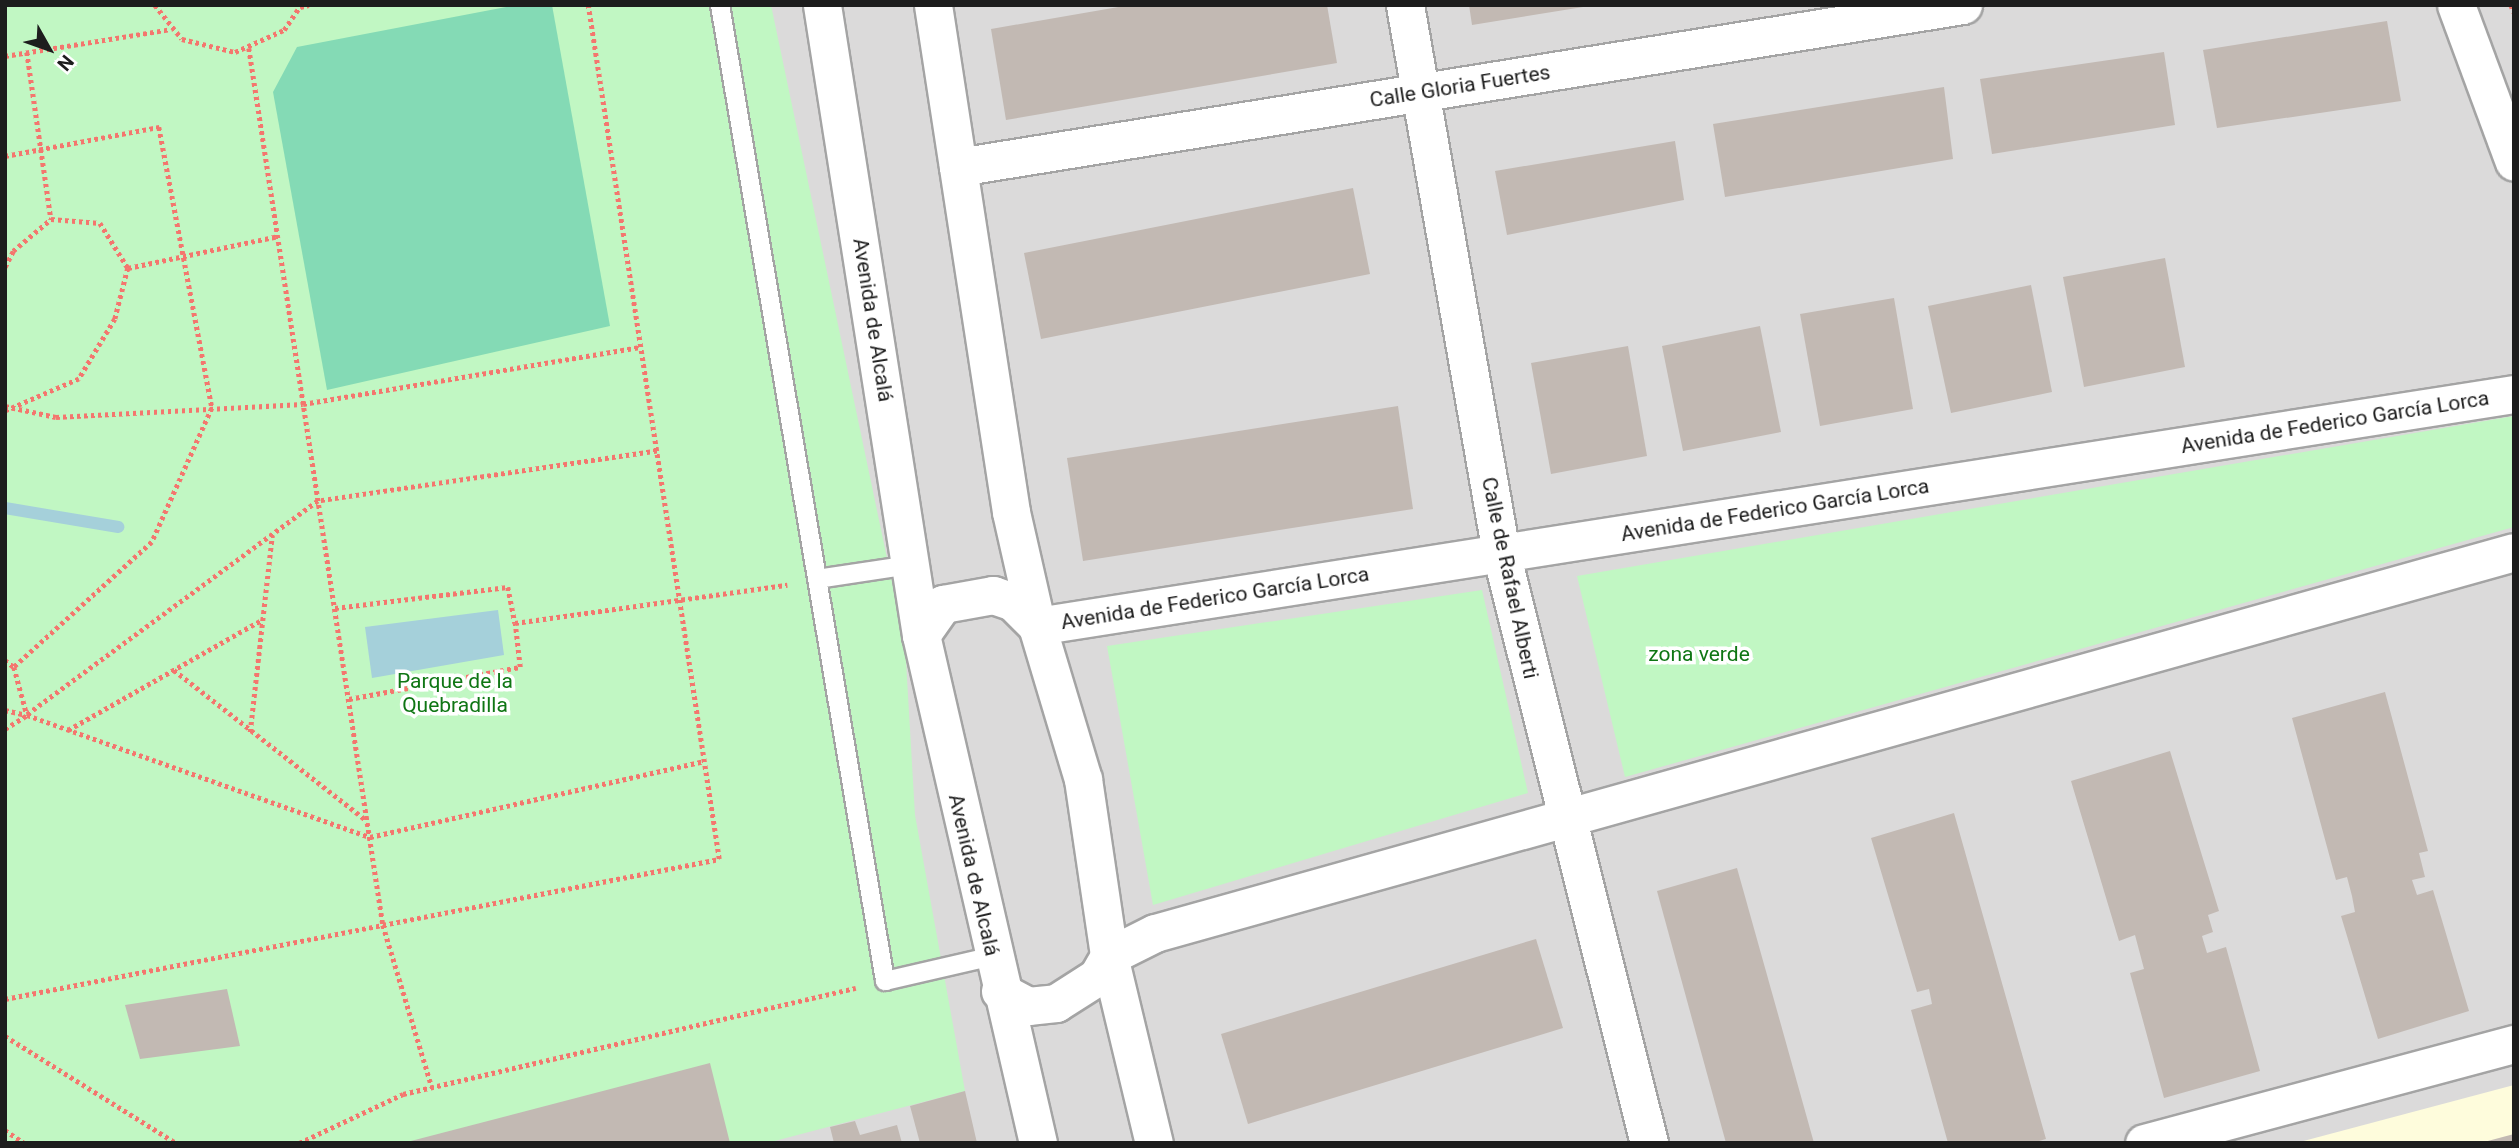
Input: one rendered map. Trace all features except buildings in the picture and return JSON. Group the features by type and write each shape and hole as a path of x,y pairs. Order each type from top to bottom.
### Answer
{"street":[{"name":"Avenida de Alcalá","path":"821,5 920,635 1000,991 1038,1143"},
{"path":"933,5 1011,512 1037,626 1083,779 1109,956 1154,1143"},
{"name":"Calle de Rafael Alberti","path":"1405,5 1501,553 1565,818 1649,1143"},
{"name":"Calle Gloria Fuertes","path":"958,167 1963,5"},
{"path":"2456,5 2514,162"},
{"name":"Avenida de Federico García Lorca","path":"1037,626 2514,394"},
{"path":"1000,991 1028,1006 1056,1003 1097,977 1109,956 1155,933 2514,552"},
{"path":"920,635 943,604 993,595 1013,602 1037,626"},
{"path":"2144,1143 2514,1044"}],"lane":[{"path":"720,5 885,981 993,956"},
{"path":"817,579 911,565"}],"path":[{"path":"155,5 172,29 208,50 249,48 284,30 300,6 309,5"},
{"path":"5,999 719,859 588,5"},
{"path":"2511,5 2514,12"},
{"path":"5,56 172,29"},
{"path":"249,48 383,925 432,1087"},
{"path":"27,52 51,219"},
{"path":"5,156 159,127 212,408 152,542 14,667"},
{"path":"5,267 13,251 51,219 100,223 128,268 115,319 79,379 6,407"},
{"path":"128,268 278,236"},
{"path":"6,407 56,417 303,404 640,347"},
{"path":"5,729 318,501 657,451"},
{"path":"250,732 272,535"},
{"path":"515,623 680,602 817,579"},
{"path":"335,608 508,587 515,623 520,667 349,699"},
{"path":"68,730 263,620"},
{"path":"5,660 14,667 27,715"},
{"path":"174,670 368,822"},
{"path":"5,710 27,715 370,836 704,761"},
{"path":"299,1143 403,1094 885,981"},
{"path":"5,1036 176,1143"},
{"path":"5,1130 24,1143"}],"shaded area":[{"path":"5,5 2514,5 2514,1143 5,1143"},
{"path":"2514,1085 2514,1143 2296,1143"}],"green space":[{"name":"Parque de la Quebradilla","path":"5,5 771,5 905,644 915,815 965,1091 767,1143 5,1143"},
{"path":"516,5 552,5 610,326 327,390 273,92 297,47"},
{"name":"zona verde","path":"2514,416 2514,527 1625,777 1577,576"},
{"path":"1482,590 1528,793 1153,905 1107,646"}],"water":[{"path":"498,610 504,655 372,678 365,627"}],"waterway":[{"path":"5,508 118,527"}]}
